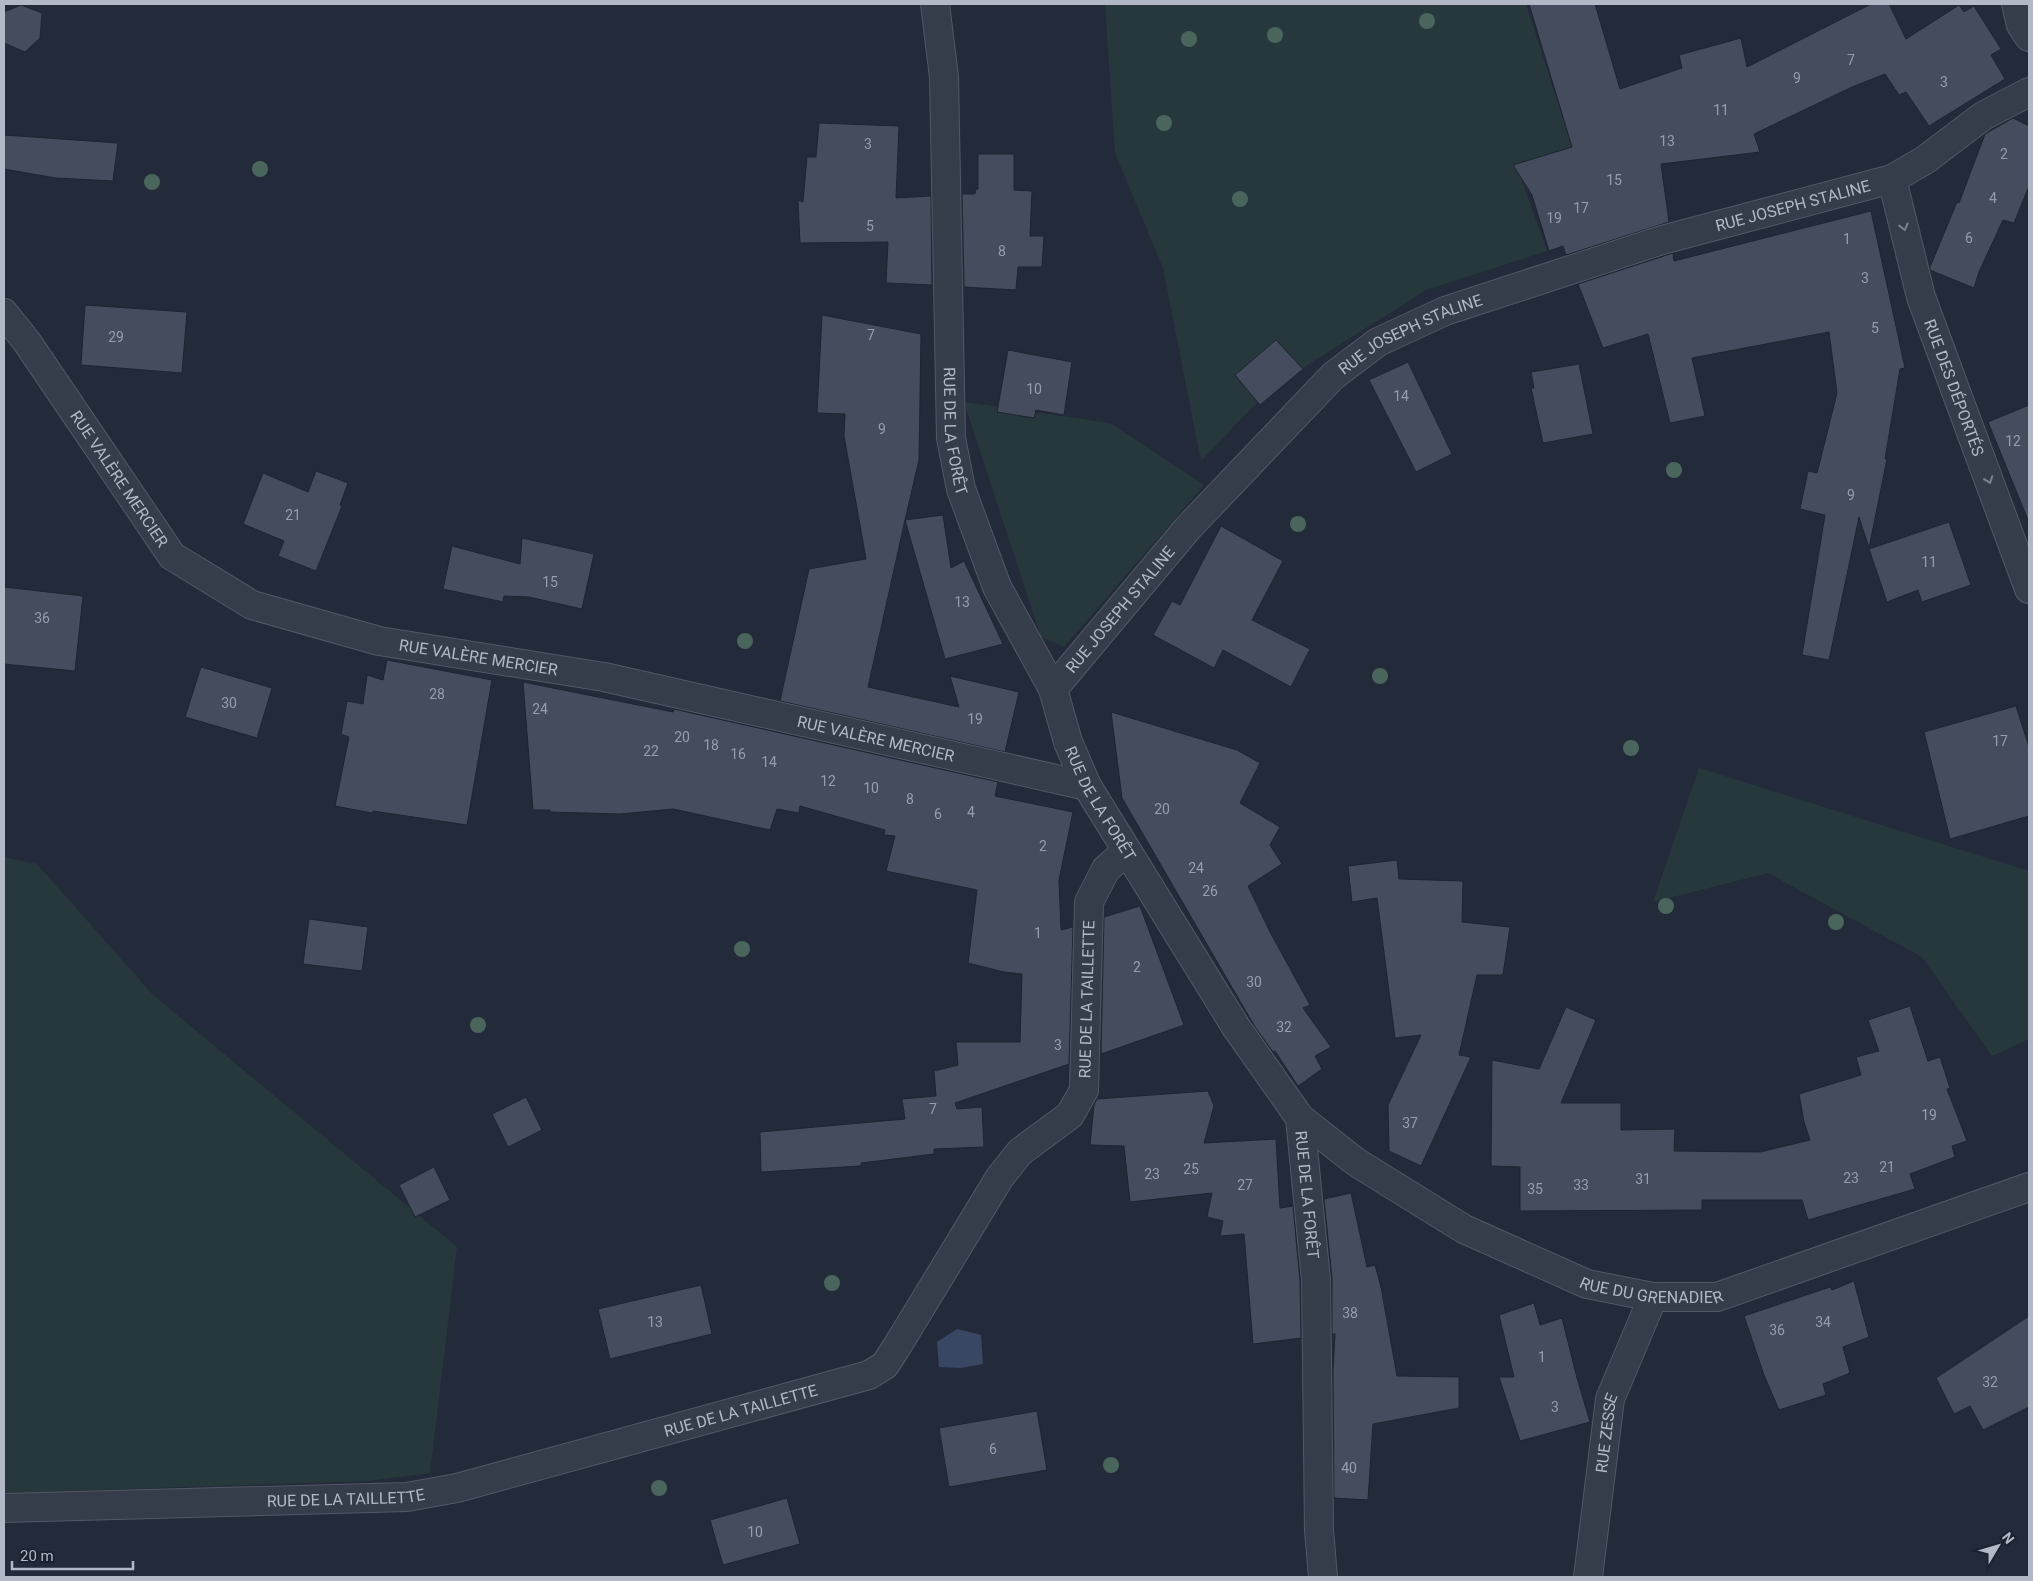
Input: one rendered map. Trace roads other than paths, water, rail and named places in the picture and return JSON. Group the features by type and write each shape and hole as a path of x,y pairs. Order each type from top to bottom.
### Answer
{"street":[{"name":"RUE DE LA FORÊT","path":"935,4 944,77 951,438 961,489 997,587 1053,689 1068,742 1087,786 1236,1027 1300,1118 1316,1280 1318,1530 1323,1577"},
{"path":"2016,4 2021,25 2029,37"},
{"name":"RUE JOSEPH STALINE","path":"1053,689 1188,528 1333,376 1378,342 1445,311 1662,240 1892,180 1925,160 1983,116 2029,92"},
{"name":"RUE DES DÉPORTÉS","path":"1892,180 1921,297 2029,590"},
{"name":"RUE VALÈRE MERCIER","path":"4,313 27,342 172,556 252,605 379,641 604,677 1087,786"},
{"name":"RUE DE LA TAILLETTE","path":"4,1508 408,1496 456,1488 870,1375 885,1365 1000,1177 1020,1152 1070,1115 1084,1090 1089,902 1106,869 1128,851"},
{"name":"RUE DU GRENADIER","path":"1300,1118 1356,1162 1464,1229 1587,1284 1653,1297 1717,1297 2029,1186"},
{"name":"RUE ZESSE","path":"1588,1577 1610,1399 1653,1297"}],"water":[{"path":"957,1329 981,1335 983,1364 961,1368 939,1367 937,1342"}]}
